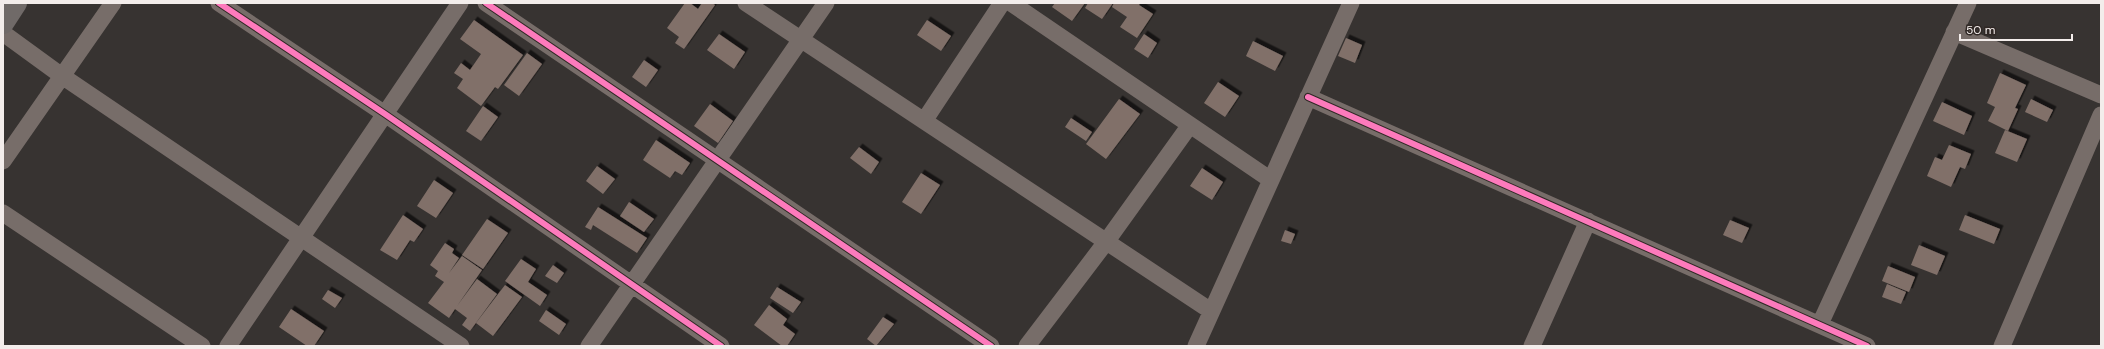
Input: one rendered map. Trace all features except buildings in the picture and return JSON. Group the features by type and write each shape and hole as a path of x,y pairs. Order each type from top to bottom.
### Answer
{"highway":[{"path":"3,23 16,3"}],"street":[{"path":"3,161 113,3"},
{"path":"219,3 385,114 721,346"},
{"path":"228,346 460,3"},
{"path":"486,3 991,346"},
{"path":"746,3 1211,311"},
{"path":"589,346 802,40 826,3"},
{"path":"924,121 1002,3"},
{"path":"1011,3 1271,180"},
{"path":"1196,346 1351,3"},
{"path":"1820,324 1968,3"},
{"path":"1954,32 2101,95"},
{"path":"3,33 62,76 301,238 440,340 461,346"},
{"path":"1308,97 1867,346"},
{"path":"2002,346 2101,115"},
{"path":"1027,346 1106,242 1190,125"},
{"path":"3,213 202,346"},
{"path":"1532,346 1588,221"}],"cycle path":[{"path":"219,3 385,114 721,346"},
{"path":"486,3 991,346"},
{"path":"1308,97 1867,346"}]}
